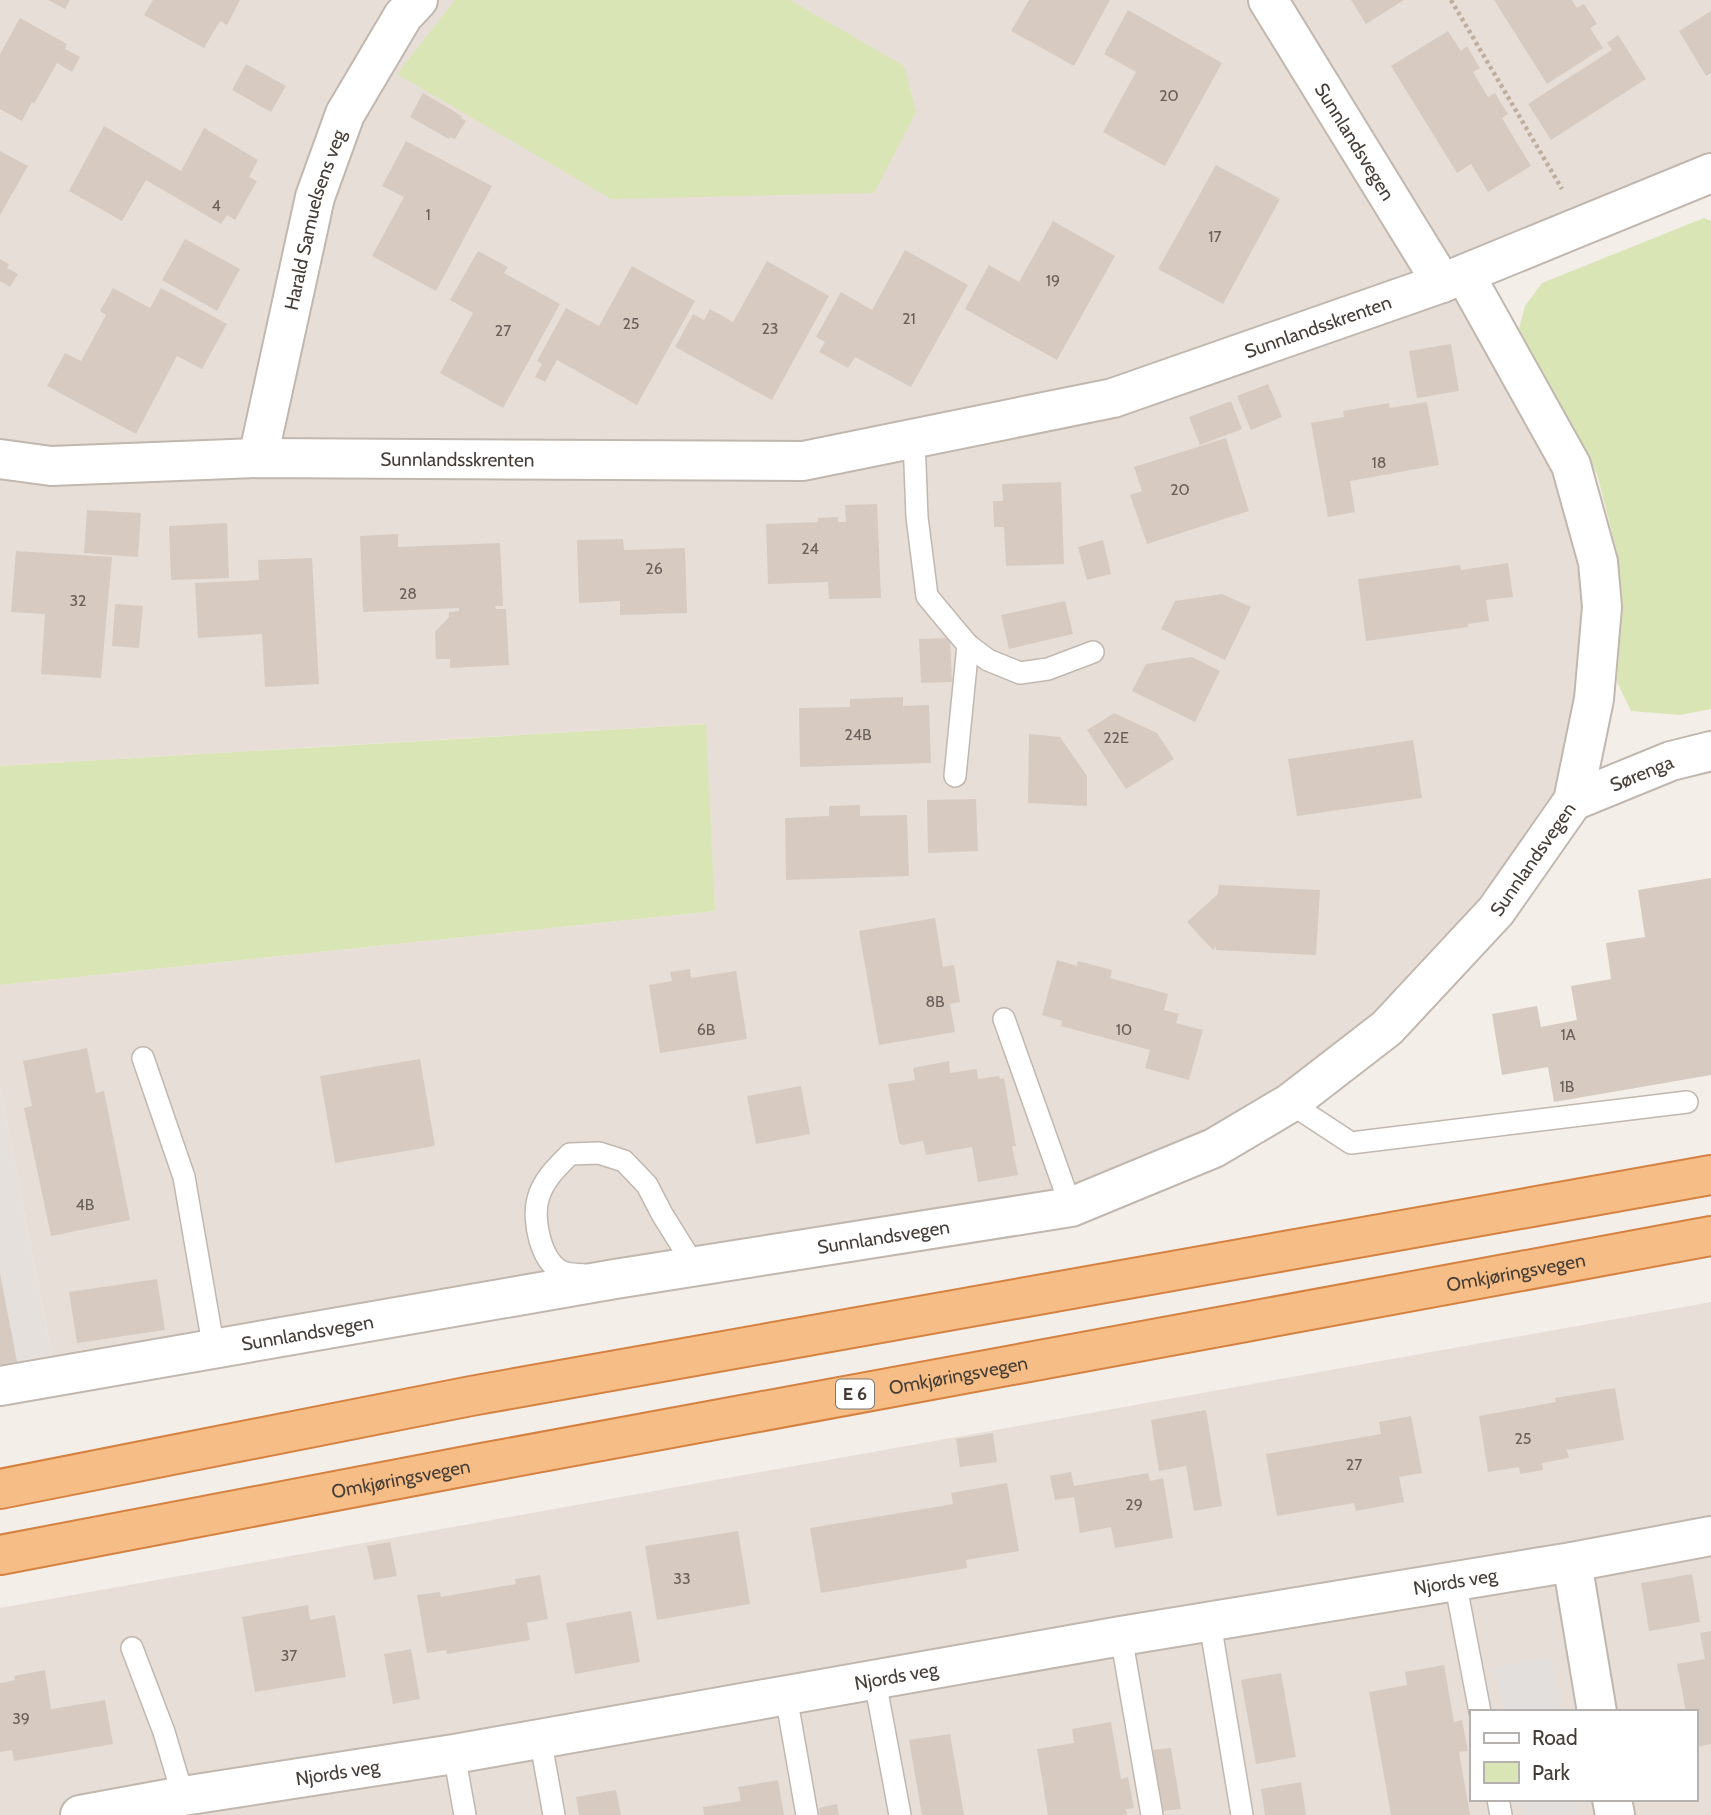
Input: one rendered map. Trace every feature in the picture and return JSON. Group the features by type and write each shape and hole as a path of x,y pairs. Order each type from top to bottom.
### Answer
{"highway":[{"path":"0,1489 471,1396 1711,1175"},
{"name":"Omkjøringsvegen","path":"0,1555 1711,1236"}],"street":[{"name":"Harald Samuelsens veg","path":"258,458 314,197 345,114 403,16 418,0"},
{"name":"Sunnlandsvegen","path":"0,1386 615,1279 1071,1207 1213,1148 1290,1103 1387,1028 1496,911 1573,801 1594,699 1602,607 1598,562 1571,465 1453,279 1268,0"},
{"name":"Sunnlandsskrenten","path":"0,459 51,466 258,458 803,461 1113,398 1453,279 1711,173"},
{"name":"Sørenga","path":"1573,801 1671,761 1711,751"},
{"name":"Njords veg","path":"80,1815 187,1806 540,1738 1711,1536"},
{"path":"1572,1562 1597,1710"}],"lane":[{"path":"914,439 918,517 927,596 968,645 988,660 1020,673 1048,669 1093,652"},
{"path":"955,776 968,645"},
{"path":"1004,1018 1071,1207"},
{"path":"143,1058 184,1177 214,1350"},
{"path":"1290,1103 1351,1143 1687,1102"},
{"name":"Sunnlandsvegen","path":"615,1279 562,1272 545,1254 535,1225 538,1198 548,1177 570,1154 599,1153 624,1161 647,1185 695,1267"},
{"path":"1455,1581 1480,1710"},
{"path":"1210,1623 1242,1815"},
{"path":"1121,1636 1152,1815"},
{"path":"132,1648 164,1732 187,1806"},
{"path":"875,1681 900,1815"},
{"path":"786,1696 807,1815"},
{"path":"540,1738 554,1815"},
{"path":"454,1754 465,1815"}],"path":[{"path":"1451,0 1584,226"}],"shaded area":[{"path":"0,0 1711,0 1711,182 1520,261 1483,289 1601,562 1587,764 1387,1028 1107,1193 56,1376 0,1088 0,985 715,911 705,724 0,766"},
{"path":"0,1088 56,1376 0,1386"},
{"path":"1711,1302 1711,1815 0,1815 0,1608"},
{"path":"1551,1657 1561,1710 1504,1710 1495,1667"},
{"path":"1522,1801 1577,1801 1579,1815 1525,1815"}],"green space":[{"path":"455,0 790,0 904,66 916,112 874,193 611,199 397,74"},
{"path":"1704,218 1711,221 1711,709 1680,715 1631,711 1617,682 1622,608 1617,552 1597,474 1519,329 1525,306 1542,283"},
{"path":"706,724 715,911 0,985 0,766"}],"building":[{"path":"48,0 70,0 65,9"},
{"path":"153,0 240,0 227,25 220,21 204,48 144,15"},
{"path":"1029,0 1110,0 1074,66 1011,31"},
{"path":"1351,0 1404,0 1366,24"},
{"path":"1494,0 1572,0 1577,8 1584,4 1597,24 1590,28 1603,48 1547,84"},
{"path":"1128,10 1222,63 1165,166 1103,132 1136,72 1104,54"},
{"path":"1711,11 1711,73 1706,76 1679,31"},
{"path":"20,18 67,44 65,49 80,57 72,72 57,63 22,121 0,109 0,54"},
{"path":"1448,31 1461,51 1467,46 1480,68 1473,72 1488,97 1495,93 1508,114 1502,118 1531,166 1488,192 1471,164 1457,173 1391,66"},
{"path":"1618,35 1646,79 1551,140 1528,104 1612,50 1607,43"},
{"path":"246,64 286,86 271,112 232,90"},
{"path":"423,93 466,121 455,139 449,139 410,117"},
{"path":"104,126 181,171 204,128 258,160 249,177 257,181 235,220 227,215 221,224 146,180 122,221 69,191"},
{"path":"406,141 492,186 436,291 372,256 404,197 382,186"},
{"path":"0,151 28,166 0,215"},
{"path":"1216,165 1280,199 1223,304 1158,269"},
{"path":"1053,221 1115,256 1057,360 965,309 989,265 1019,282"},
{"path":"185,239 240,269 217,311 162,280"},
{"path":"905,250 968,285 911,387 855,357 848,368 819,352 825,342 816,337 841,292 872,310"},
{"path":"478,251 508,267 504,273 560,304 503,408 440,373 473,313 450,300"},
{"path":"0,259 9,264 7,268 18,274 10,287 0,281"},
{"path":"767,261 829,296 772,400 675,347 693,314 704,320 710,309 733,322"},
{"path":"632,266 695,301 637,405 557,360 545,382 535,377 542,364 537,361 566,308 599,326"},
{"path":"113,288 150,308 161,288 227,324 202,369 177,356 136,434 47,386 65,353 81,361 106,315 100,311"},
{"path":"1451,344 1459,391 1417,398 1409,351"},
{"path":"1268,384 1282,417 1251,430 1237,396"},
{"path":"1231,401 1242,429 1200,445 1189,417"},
{"path":"1427,402 1439,465 1350,481 1355,512 1328,517 1311,423 1344,417 1343,411 1389,403 1390,408"},
{"path":"1226,438 1249,511 1147,544 1130,495 1142,491 1134,467"},
{"path":"1061,482 1064,564 1006,566 1004,527 994,527 993,501 1003,501 1002,484"},
{"path":"877,504 881,598 829,599 828,582 768,584 766,524 818,522 818,518 838,517 838,522 846,522 845,505"},
{"path":"87,510 141,513 138,557 84,553"},
{"path":"227,523 229,578 171,580 169,526"},
{"path":"398,534 398,547 500,543 503,606 495,606 496,609 506,609 509,665 450,668 450,659 436,659 435,632 449,617 449,612 459,611 459,608 363,612 360,536"},
{"path":"623,539 624,550 685,548 687,613 620,615 620,601 579,603 577,540"},
{"path":"1103,540 1111,574 1087,580 1078,547"},
{"path":"16,551 112,557 101,678 41,674 45,614 11,612"},
{"path":"312,558 319,684 265,687 262,634 198,638 195,583 259,580 258,560"},
{"path":"1508,563 1513,597 1486,600 1489,621 1468,624 1468,627 1366,641 1358,579 1460,565 1461,570"},
{"path":"1222,594 1251,607 1225,660 1161,629 1175,601"},
{"path":"1065,601 1073,634 1009,649 1001,615"},
{"path":"115,604 143,606 139,648 112,646"},
{"path":"950,638 952,682 921,683 919,639"},
{"path":"1192,657 1220,671 1195,722 1132,691 1146,664"},
{"path":"903,697 903,706 929,705 931,763 800,767 799,708 850,707 850,699"},
{"path":"1114,713 1157,733 1174,759 1126,789 1087,730"},
{"path":"1029,734 1060,737 1087,776 1087,806 1028,803"},
{"path":"1413,740 1422,798 1297,816 1288,759"},
{"path":"976,799 978,851 928,853 927,800"},
{"path":"860,805 860,816 907,815 909,876 786,880 785,818 829,816 829,806"},
{"path":"1711,878 1711,1075 1554,1102 1548,1067 1502,1075 1492,1014 1537,1006 1541,1027 1577,1020 1571,986 1611,979 1606,943 1645,937 1638,890"},
{"path":"1219,885 1320,890 1316,955 1216,950 1216,946 1213,950 1187,922 1218,894"},
{"path":"935,918 943,967 954,965 960,1002 950,1004 955,1032 879,1045 859,931"},
{"path":"1057,960 1077,966 1078,961 1112,970 1110,978 1168,994 1164,1010 1179,1014 1176,1023 1203,1030 1189,1080 1145,1068 1150,1050 1061,1026 1062,1021 1042,1015"},
{"path":"690,969 691,978 736,971 747,1039 660,1053 649,985 672,981 670,972"},
{"path":"87,1048 96,1093 104,1091 130,1220 51,1236 24,1108 32,1106 23,1061"},
{"path":"420,1059 435,1146 335,1163 320,1076"},
{"path":"949,1061 950,1073 977,1069 978,1079 999,1076 1000,1079 1004,1078 1016,1146 1012,1146 1018,1175 978,1182 972,1147 926,1155 923,1141 902,1145 899,1143 888,1084 915,1080 913,1068"},
{"path":"801,1086 810,1134 756,1144 747,1096"},
{"path":"0,1273 18,1367 0,1370"},
{"path":"157,1279 165,1330 77,1343 69,1292"},
{"path":"1615,1388 1624,1440 1567,1450 1569,1458 1542,1463 1543,1470 1520,1474 1519,1467 1488,1472 1479,1416 1556,1402 1555,1398"},
{"path":"1206,1410 1222,1506 1194,1511 1186,1466 1159,1471 1151,1420"},
{"path":"1411,1416 1422,1473 1399,1477 1404,1502 1356,1511 1354,1503 1277,1516 1266,1454 1381,1434 1379,1422"},
{"path":"993,1433 997,1462 960,1467 956,1439"},
{"path":"1071,1472 1074,1486 1148,1473 1150,1481 1163,1478 1173,1538 1115,1548 1111,1527 1080,1533 1074,1497 1055,1500 1050,1476"},
{"path":"1007,1483 1019,1551 966,1560 967,1568 821,1593 810,1528 953,1504 951,1493"},
{"path":"738,1531 750,1604 657,1620 645,1546"},
{"path":"390,1542 397,1576 374,1580 367,1546"},
{"path":"1692,1574 1700,1622 1649,1631 1641,1583"},
{"path":"540,1575 548,1619 527,1623 530,1640 447,1654 446,1650 427,1653 417,1595 440,1592 441,1597 516,1584 515,1579"},
{"path":"308,1605 310,1620 335,1615 346,1677 255,1692 242,1617"},
{"path":"631,1611 640,1662 575,1674 566,1623"},
{"path":"1711,1631 1711,1744 1697,1747 1697,1710 1686,1710 1677,1664 1705,1659 1700,1633"},
{"path":"411,1649 420,1699 393,1704 384,1654"},
{"path":"1444,1665 1454,1722 1462,1720 1468,1751 1459,1752 1470,1815 1391,1815 1369,1692 1407,1685 1405,1672"},
{"path":"45,1670 51,1709 105,1700 113,1744 14,1761 12,1750 0,1752 0,1683 15,1680 14,1676"},
{"path":"1281,1673 1296,1757 1256,1764 1241,1680"},
{"path":"1111,1722 1121,1779 1128,1777 1134,1808 1126,1809 1127,1815 1048,1815 1037,1749 1074,1743 1072,1729"},
{"path":"950,1734 964,1815 922,1815 909,1740"},
{"path":"1171,1748 1181,1809 1163,1811 1152,1750"},
{"path":"778,1780 784,1815 704,1815 703,1807 741,1801 738,1787"},
{"path":"1301,1782 1306,1815 1265,1815 1261,1789"},
{"path":"616,1790 621,1815 579,1815 576,1797"},
{"path":"837,1804 839,1815 820,1815 819,1808"}]}
